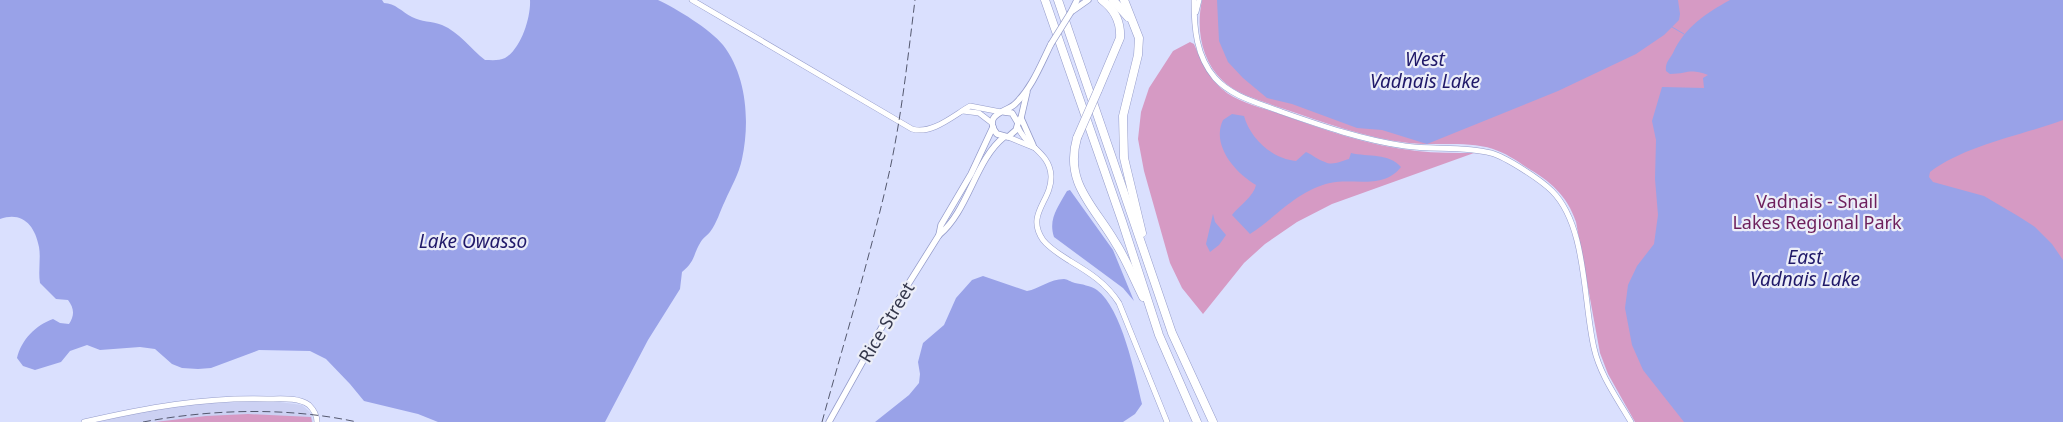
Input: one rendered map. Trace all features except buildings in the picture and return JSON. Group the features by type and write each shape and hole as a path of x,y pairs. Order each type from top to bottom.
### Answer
{"highway":[{"path":"1045,0 1170,363"},
{"path":"1058,0 1157,293 1172,332 1213,422"},
{"path":"1102,0 1115,14 1120,30 1120,38 1077,138 1073,166 1078,184 1123,256 1197,422"},
{"path":"1113,0 1132,22 1138,42"},
{"path":"1124,0 1138,32 1138,42 1137,58 1125,104 1123,150 1127,175 1157,293"}],"main road":[{"path":"1027,92 1014,105 995,117 993,125 997,134 1006,137 1014,133 1027,92 1051,44 1077,0"},
{"path":"1071,12 1088,0"},
{"path":"1002,112 1012,113 1034,146"},
{"name":"Rice Street","path":"939,235 941,225 971,174 993,125"},
{"name":"Rice Street","path":"829,422 887,318 939,235 946,228 970,191 993,147 1006,137"},
{"name":"Rice Street","path":"824,422 834,410"}],"street":[{"path":"692,0 912,129 929,129 972,106 1002,112"},
{"path":"1194,0 1195,37 1203,58 1214,77 1226,88 1241,97 1350,134 1406,146 1482,151 1494,154 1547,186 1564,205 1572,222 1596,354 1606,380 1631,422"},
{"path":"1195,17 1199,0"},
{"path":"963,111 979,113 993,125"},
{"path":"1019,122 1022,135 1034,146 1048,165 1051,177 1048,190 1037,216 1039,233 1052,249 1092,274 1110,289 1127,321 1167,422"},
{"path":"1006,137 1034,146"},
{"path":"84,422 162,405 236,399 297,401 310,406 316,419"}],"shaded area":[{"path":"272,401 302,405 311,413 313,422 96,422 171,406"}],"green space":[{"name":"East Vadnais Lake","path":"1202,0 2063,0 2063,422 1635,422 1608,374 1600,353 1576,222 1563,196 1550,183 1518,162 1493,149 1462,144 1419,144 1393,141 1313,119 1243,94 1223,81 1205,54 1200,33"},
{"path":"1190,42 1194,44 1205,68 1217,84 1228,94 1248,104 1328,131 1399,149 1424,152 1474,153 1332,204 1297,222 1265,244 1244,263 1203,314 1182,288 1170,263 1144,171 1138,139 1141,112 1149,88 1173,51"},
{"path":"248,414 311,417 312,422 155,422 206,416"}],"water":[{"name":"Lake Owasso","path":"0,0 382,0 384,3 395,6 415,19 448,28 485,60 500,60 511,54 524,32 529,15 530,0 658,0 710,32 723,45 731,57 742,85 745,100 746,130 741,165 715,225 702,240 690,264 682,272 680,289 648,340 605,422 438,422 418,414 364,401 326,359 310,351 259,350 211,368 198,369 182,368 172,364 155,349 140,347 100,350 87,345 70,351 61,362 35,370 23,366 17,358 22,345 35,329 53,319 60,323 69,324 73,312 68,300 56,299 40,283 39,247 31,226 15,217 0,219"},
{"name":"West Vadnais Lake","path":"1217,0 1678,0 1680,14 1679,20 1664,35 1636,54 1558,91 1427,144 1382,130 1357,128 1292,104 1267,98 1243,78 1228,62 1219,41"},
{"name":"East Vadnais Lake","path":"1730,0 2063,0 2063,120 1960,155 1930,172 1929,177 1933,182 1984,196 2018,216 2035,227 2052,244 2063,260 2063,422 1684,422 1643,370 1632,345 1625,308 1628,285 1637,266 1654,244 1658,215 1655,179 1656,140 1652,121 1662,87 1704,88 1703,78 1708,75 1692,72 1670,74 1666,71 1667,64 1683,36 1690,28 1704,16"},
{"path":"1232,114 1244,116 1251,132 1263,146 1287,159 1296,161 1306,152 1322,161 1334,163 1349,159 1351,153 1384,157 1391,159 1401,167 1394,174 1377,181 1339,182 1318,187 1297,198 1250,234 1232,215 1249,197 1256,185 1233,166 1227,157 1220,139 1220,129 1223,120"},
{"path":"1070,190 1113,250 1134,301 1123,288 1054,237 1052,224 1055,213 1067,191"},
{"path":"1213,214 1215,222 1226,235 1219,245 1210,252 1206,244"},
{"path":"983,276 1027,291 1059,279 1089,286 1097,290 1106,299 1114,312 1126,343 1142,404 1135,414 1123,422 875,422 909,395 919,383 918,362 923,343 944,325 956,298 972,280"}],"waterway":[{"path":"1672,27 1684,34"}],"railway":[{"path":"822,422 883,201 901,106 915,0"},
{"path":"143,422 223,412 304,414 357,422"}],"park label":[{"name":"Vadnais - Snail Lakes Regional Park","path":"1817,211"}]}
